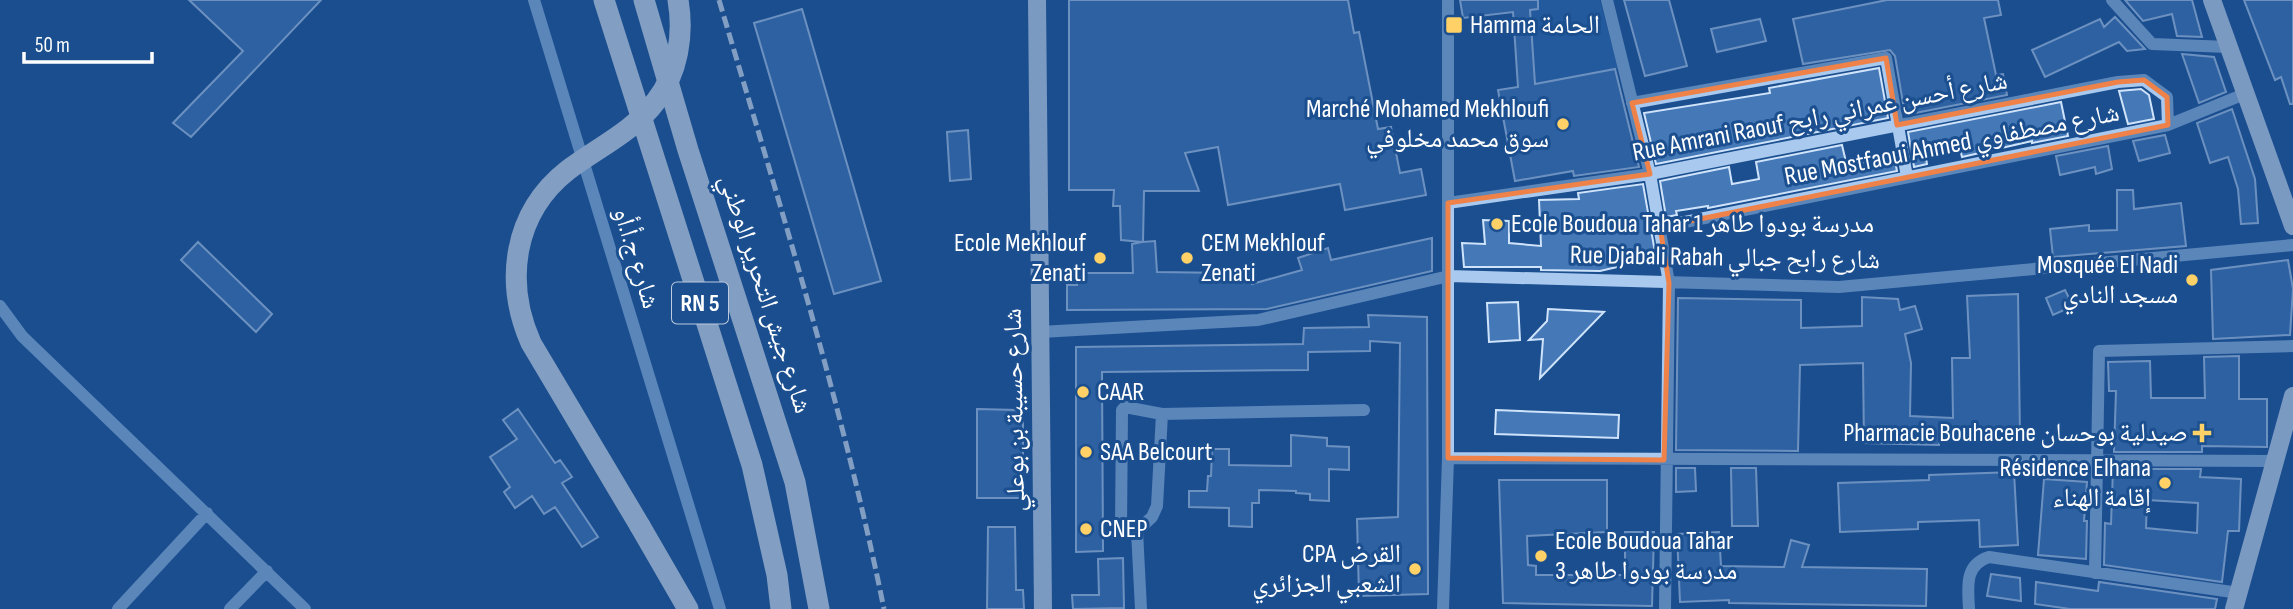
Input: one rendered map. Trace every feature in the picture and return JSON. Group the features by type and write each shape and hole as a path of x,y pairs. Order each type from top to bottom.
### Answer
{"highway":[{"name":"RN 5","path":"604,0 752,465 777,575 780,609"},
{"name":"شارع جيش التحرير الوطني","path":"644,0 688,150 781,433 795,482 819,609"},
{"path":"678,0 679,42 676,60 664,90 638,120 567,171 548,190 526,226 515,268 520,318 531,343 688,609"}],"main road":[{"name":"شارع حسيبة بن بوعلي","path":"1037,0 1043,609"},
{"path":"2212,0 2293,226"},
{"path":"2236,601 2293,396"}],"street":[{"name":"شارع ج.أ.أو","path":"534,0 720,609"},
{"path":"1443,609 1448,458 1448,0"},
{"path":"1607,0 1650,174 1669,283 1664,460 1665,609"},
{"path":"2112,0 2152,44 2228,47"},
{"path":"1632,103 1886,58 1907,177"},
{"name":"Rue Amrani Raouf شارع أحسن عمراني رابح","path":"1448,203 1650,174 2118,82 2144,80 2166,97 2168,125"},
{"name":"Rue Mostfaoui Ahmed شارع مصطفاوي","path":"1660,227 2168,125 2247,93"},
{"name":"Rue Djabali Rabah شارع رابح جبالي","path":"1040,331 1258,320 1449,276 1839,287 2293,246"},
{"path":"0,306 22,336 305,609"},
{"path":"2095,573 2099,459 2097,355 2102,349 2293,346"},
{"path":"1161,414 1157,506 1152,517 1137,531 1121,530 1121,413 1125,407 1161,414 1364,410"},
{"path":"1448,458 2276,461"},
{"path":"118,609 207,513"},
{"path":"1137,531 1141,609"},
{"path":"1969,609 1970,571 1974,565 1989,557 2095,573 2236,601"},
{"path":"230,609 267,571"}],"highlighted area":[{"path":"1886,58 1897,125 2118,82 2144,80 2167,97 2168,125 1660,227 1669,283 1664,460 1448,458 1448,203 1650,174 1632,103"}],"shaded area":[{"path":"1515,0 1600,0 1618,69 1519,86"}],"building":[{"path":"189,0 321,0 191,137 173,123 243,51"},
{"path":"1069,0 1348,0 1354,33 1359,32 1378,129 1391,127 1400,173 1421,169 1426,195 1345,210 1340,184 1228,205 1218,147 1185,153 1199,191 1144,191 1143,242 1155,241 1157,272 1229,273 1232,281 1249,276 1252,284 1302,270 1298,258 1328,248 1331,260 1432,238 1432,271 1267,309 1067,310 1067,285 1077,285 1078,273 1133,273 1132,244 1142,242 1121,240 1120,206 1113,206 1114,190 1069,190"},
{"path":"1460,0 1538,0 1538,9 1530,10 1535,84 1615,69 1639,167 1574,176 1573,171 1515,181 1498,90 1518,87 1513,12 1463,18"},
{"path":"1624,0 1669,0 1687,66 1645,76"},
{"path":"1887,0 1998,0 2001,15 1984,18 1996,75 2003,74 2007,95 1905,115 1895,56 1890,50 1803,64 1793,19"},
{"path":"2125,0 2192,0 2202,37 2177,36 2172,14 2143,21"},
{"path":"2244,0 2293,0 2293,104 2290,104 2281,77 2275,80"},
{"path":"802,9 881,281 834,294 754,23"},
{"path":"2115,17 2145,49 2127,51 2119,42 2045,77 2032,50 2100,19 2104,27"},
{"path":"1760,19 1766,41 1717,52 1711,29"},
{"path":"2182,54 2214,57 2226,92 2199,103"},
{"path":"1879,68 1888,118 1656,164 1644,113 1770,93 1769,88"},
{"path":"2141,89 2149,95 2154,119 2128,124 2119,91"},
{"path":"2061,102 2068,136 1962,157 1959,145 1925,153 1927,164 1914,167 1908,132"},
{"path":"2232,109 2255,179 2258,223 2241,224 2238,189 2228,157 2210,163 2197,123"},
{"path":"968,130 971,179 950,181 947,132"},
{"path":"2165,135 2170,153 2139,161 2133,141"},
{"path":"1842,145 1846,162 1862,158 1863,163 1894,156 1897,171 1708,208 1676,211 1677,215 1666,217 1660,181 1729,167 1732,184 1759,179 1756,162"},
{"path":"2108,146 2112,169 2096,174 2095,167 2060,175 2056,156"},
{"path":"1643,184 1656,258 1600,271 1541,270 1541,267 1464,267 1462,243 1485,244 1483,220 1509,221 1509,243 1541,246 1539,200 1579,199 1578,193"},
{"path":"2117,190 2133,190 2134,209 2181,203 2186,246 2053,257 2050,229 2089,225 2089,231 2117,230"},
{"path":"198,242 272,314 256,332 181,260"},
{"path":"2288,260 2293,289 2290,335 2213,339 2211,270"},
{"path":"2065,290 2073,306 2053,315 2046,298"},
{"path":"2018,294 2020,439 1939,440 1939,445 1864,443 1863,363 1800,365 1798,451 1676,450 1678,298 1801,300 1801,328 1862,326 1862,297 1898,299 1900,310 1915,306 1922,329 1905,334 1911,363 1910,416 1953,418 1952,358 1970,358 1967,296"},
{"path":"1518,302 1520,340 1489,342 1487,303"},
{"path":"1548,309 1604,312 1540,378 1543,339 1529,340 1547,321"},
{"path":"1368,315 1427,317 1428,594 1359,596 1357,519 1398,517 1400,343 1370,341 1370,351 1308,352 1308,370 1102,372 1103,551 1076,552 1076,347 1303,344 1304,328 1369,327"},
{"path":"2239,356 2239,399 2267,399 2267,447 2202,446 2202,452 2114,452 2116,391 2109,391 2108,362 2150,361 2151,398 2205,398 2204,357"},
{"path":"518,409 555,463 560,460 572,477 562,483 598,537 582,547 555,507 544,514 532,496 515,508 504,492 510,487 490,457 517,439 503,420"},
{"path":"977,409 1023,410 1023,498 977,498"},
{"path":"1496,410 1619,415 1618,438 1495,434"},
{"path":"1291,435 1327,438 1327,446 1349,447 1349,470 1329,469 1329,501 1310,500 1310,494 1296,491 1259,490 1259,503 1252,503 1252,527 1229,526 1229,508 1189,507 1189,491 1207,491 1208,476 1211,476 1212,449 1229,449 1229,465 1291,466"},
{"path":"1676,468 1695,468 1696,491 1676,492"},
{"path":"1731,468 1756,468 1758,526 1732,526"},
{"path":"2113,469 2201,469 2200,477 2241,479 2239,531 2228,531 2222,582 2104,565 2105,523 2111,524","holes":["2147,500 2198,503 2197,533 2146,528"]},
{"path":"2014,472 2018,545 1980,547 1979,520 1918,522 1918,529 1840,532 1838,483 1929,480 1929,475"},
{"path":"2044,479 2087,482 2084,521 2087,521 2086,559 2038,555"},
{"path":"1499,480 1607,480 1607,532 1527,536 1528,565 1536,566 1536,575 1625,575 1625,532 1654,532 1652,606 1503,603"},
{"path":"988,527 1015,527 1016,590 1023,590 1024,609 987,609"},
{"path":"1719,532 1721,566 1784,567 1791,540 1809,545 1802,567 1927,569 1926,606 1729,603 1729,600 1680,602 1677,534"},
{"path":"1123,558 1124,608 1073,609 1072,595 1099,595 1098,559"},
{"path":"1991,574 2020,578 2021,601 1987,596"},
{"path":"2036,582 2098,591 2099,582 2217,599 2215,609 2070,609 2035,604"}],"railway":[{"path":"719,0 829,379 884,609"}],"place":[{"name":"Hamma الحامة","path":"1454,25"},
{"name":"Marché Mohamed Mekhloufi سوق محمد مخلوفي","path":"1563,124"},
{"name":"Ecole Boudoua Tahar 1 مدرسة بودوا طاهر","path":"1497,224"},
{"name":"Ecole Mekhlouf Zenati","path":"1100,258"},
{"name":"CEM Mekhlouf Zenati","path":"1187,258"},
{"name":"Mosquée El Nadi مسجد النادي","path":"2192,280"},
{"name":"CAAR","path":"1083,392"},
{"name":"Pharmacie Bouhacene صيدلية بوحسان","path":"2202,433"},
{"name":"SAA Belcourt","path":"1086,452"},
{"name":"Résidence Elhana إقامة الهناء","path":"2165,483"},
{"name":"CNEP","path":"1086,529"},
{"name":"Ecole Boudoua Tahar 3 مدرسة بودوا طاهر","path":"1541,556"},
{"name":"CPA القرض الشعبي الجزائري","path":"1415,569"}]}
